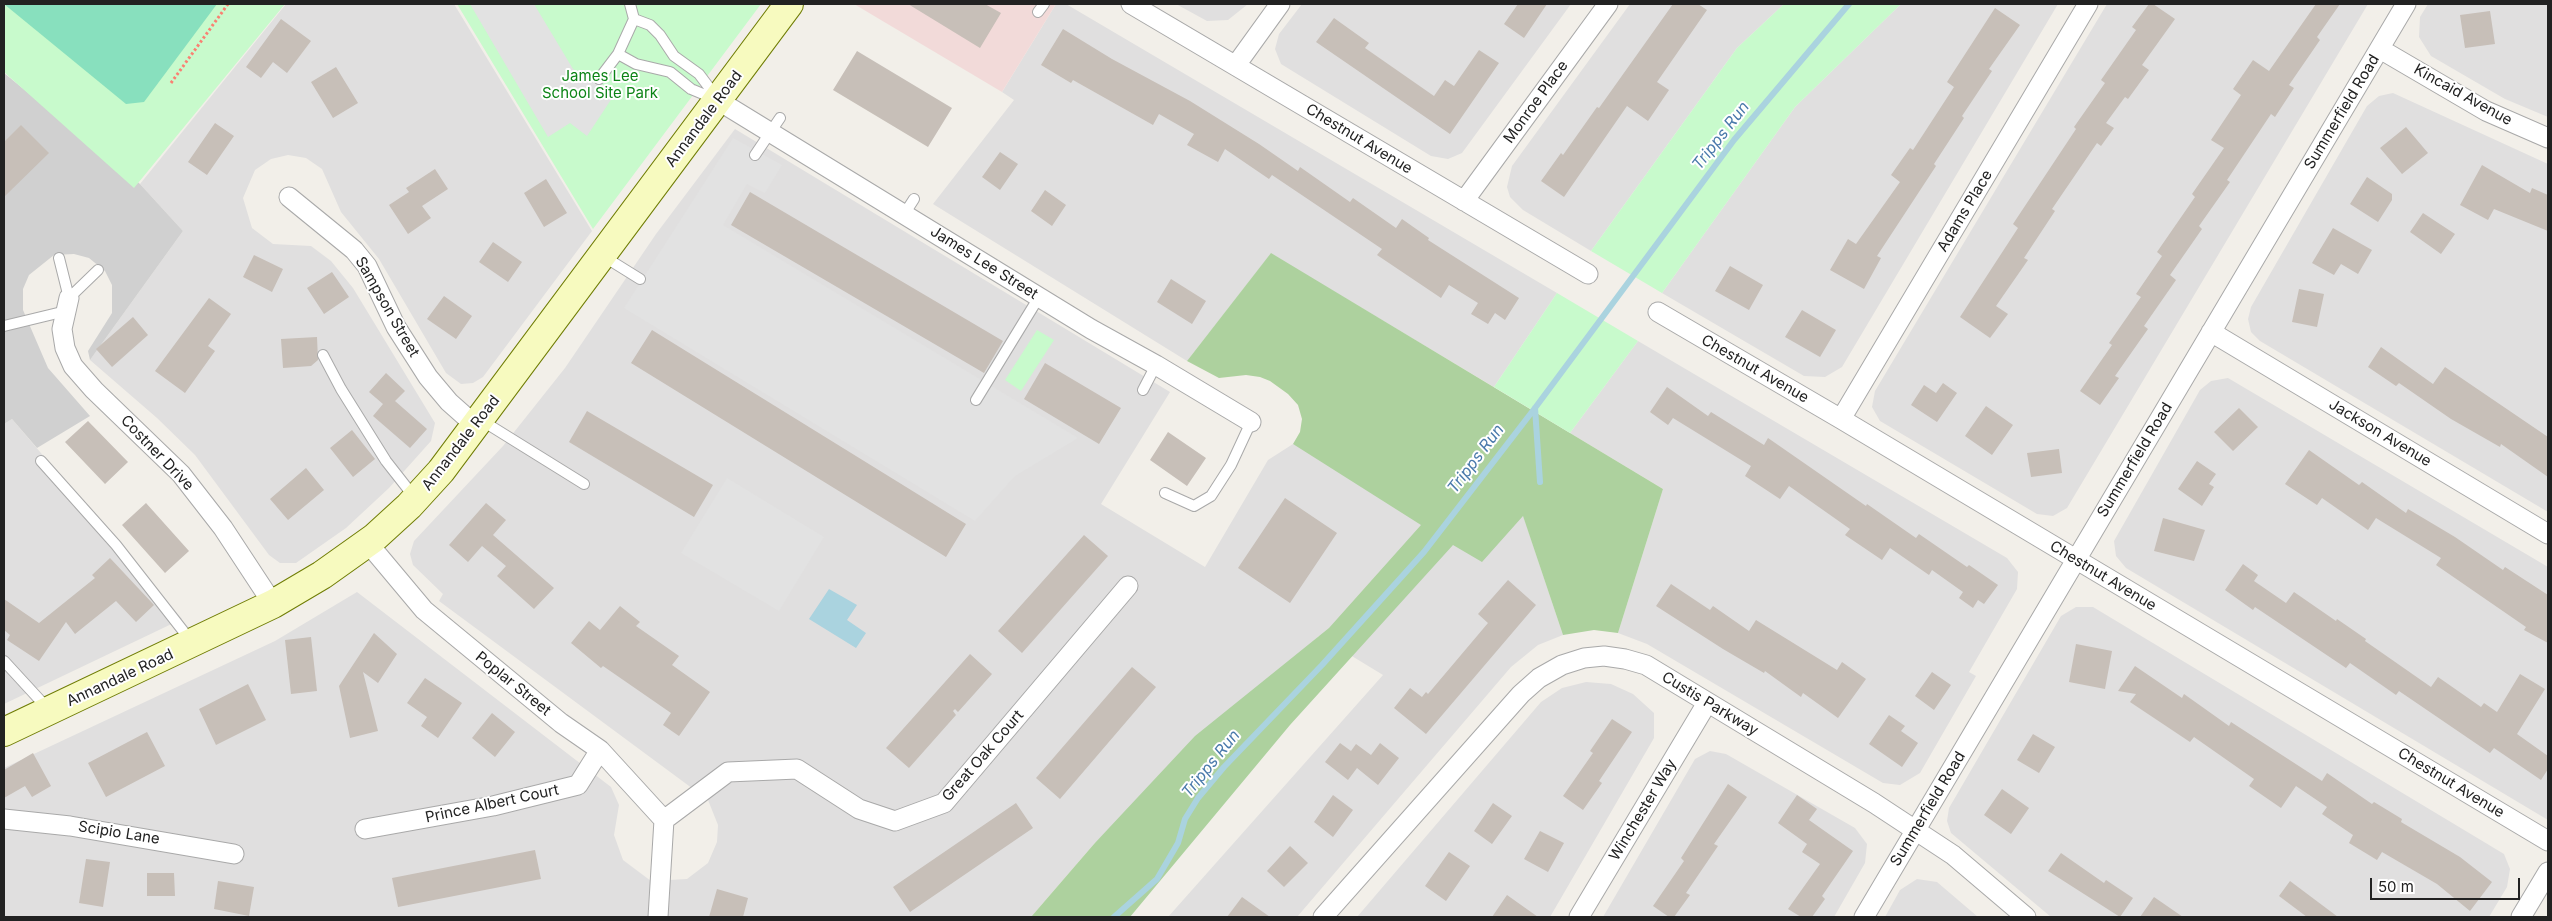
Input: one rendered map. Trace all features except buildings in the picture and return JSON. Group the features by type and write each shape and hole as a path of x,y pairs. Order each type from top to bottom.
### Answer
{"main road":[{"name":"Annandale Road","path":"4,732 272,604 322,575 367,542 416,499 441,471 478,422 719,101 789,4"}],"street":[{"name":"Chestnut Avenue","path":"1131,4 1588,274"},
{"path":"1236,65 1280,4"},
{"name":"Monroe Place","path":"1464,201 1608,4"},
{"name":"Adams Place","path":"1841,419 2088,4"},
{"name":"Summerfield Road","path":"1864,917 2406,4"},
{"name":"Kincaid Avenue","path":"2380,48 2486,111 2548,138"},
{"name":"James Lee Street","path":"719,101 775,125 910,206 1039,296 1091,329 1252,422"},
{"name":"Sampson Street","path":"289,197 354,250 367,266 396,327 428,378 449,402 478,422"},
{"name":"Costner Drive","path":"67,305 62,329 65,348 73,366 94,390 181,474 223,528 272,604"},
{"name":"Chestnut Avenue","path":"1658,312 1841,419 2548,841"},
{"name":"Jackson Avenue","path":"2211,332 2548,534"},
{"name":"Poplar Street","path":"367,542 424,610 561,723 600,750 664,820"},
{"name":"Great Oak Court","path":"664,820 728,772 797,770 859,809 895,821 944,803 1128,586"},
{"name":"Custis Parkway","path":"1323,917 1521,694 1539,678 1562,665 1584,658 1604,656 1625,658 1646,665 1916,830 1953,855 2026,917"},
{"name":"Winchester Way","path":"1579,917 1707,703"},
{"name":"Prince Albert Court","path":"365,830 493,806 578,784 600,750"},
{"name":"Scipio Lane","path":"4,819 70,826 234,854"},
{"path":"658,917 664,820"},
{"path":"2521,917 2548,872"}],"lane":[{"path":"599,79 618,54 634,19 630,4"},
{"path":"634,19 650,25 660,35 674,56 699,74 719,101"},
{"path":"618,54 636,64 670,72 691,89 719,101"},
{"path":"756,155 775,125"},
{"path":"602,256 640,279"},
{"path":"59,258 67,305"},
{"path":"4,326 67,305 98,270"},
{"path":"976,400 1039,296"},
{"path":"322,355 340,389 386,461 416,499"},
{"path":"1143,390 1156,365"},
{"path":"478,422 584,484"},
{"path":"1165,492 1194,506 1211,496 1231,465 1252,422"},
{"path":"41,461 116,545 193,643"},
{"path":"4,661 50,711"}],"path":[{"path":"171,83 228,4"}],"shaded area":[{"path":"286,4 454,4 592,231 483,377 473,383 461,384 446,373 379,259 341,212 322,169 306,158 288,155 271,159 255,170 243,198 252,228 273,244 311,246 331,261 353,288 435,423 431,441 389,488 346,528 296,563 280,563 269,555 195,455 157,418 90,360 183,231 140,184"},
{"path":"470,4 534,4 573,69 616,92 587,136 570,123 548,137"},
{"path":"854,4 1056,4 1002,92"},
{"path":"1056,4 1066,4 1557,293 1494,387 1271,254 1187,361 933,204 1014,100 1002,92"},
{"path":"1176,4 1248,4 1228,20 1207,21"},
{"path":"1302,4 1571,4 1462,153 1448,159 1431,156 1281,64 1275,49 1279,34"},
{"path":"1630,4 1784,4 1737,48 1591,251 1523,210 1510,197 1507,187 1512,166"},
{"path":"1901,4 2058,4 1842,367 1825,377 1804,376 1662,293 1795,107"},
{"path":"2107,4 2368,4 2067,508 2053,516 2037,514 1880,421 1872,407 1875,391"},
{"path":"2428,4 2548,4 2548,117 2505,99 2431,56 2419,37 2420,17"},
{"path":"4,73 140,184 183,231 90,360 88,351 112,313 112,285 105,271 89,258 74,254 54,255 29,275 23,289 23,310 48,368 90,416 37,448 12,419 4,424"},
{"path":"2393,93 2548,164 2548,512 2260,341 2251,332 2248,319 2251,307 2367,106 2379,96"},
{"path":"735,129 1170,392 1101,504 1205,567 1268,460 1293,444 1523,515 1563,635 1538,645 1511,667 1297,917 1168,917 1383,675 1319,636 1094,844 1031,917 4,917 4,768 275,641 357,592 611,787 619,805 614,835 623,860 651,881 687,879 708,863 717,842 718,825 708,800 439,601 443,594 413,565 410,554 414,541 503,446 565,368 656,234"},
{"path":"733,138 782,165 765,193 747,184 723,225 1078,438 1015,476 975,521 624,308"},
{"path":"1638,341 2007,558 2018,572 2017,589 1969,672 1976,676 1920,773 1900,785 1883,783 1647,644 1618,633 1663,489 1570,433"},
{"path":"2228,378 2548,567 2548,820 2126,568 2116,556 2114,541 2200,390 2211,381"},
{"path":"12,419 182,619 4,704 4,424"},
{"path":"727,478 824,537 779,611 681,553"},
{"path":"2076,607 2093,607 2504,854 2510,869 2507,887 2489,917 2051,917 1951,833 1947,821 1949,808 2061,616"},
{"path":"1586,682 1611,684 1633,694 1654,713 1654,738 1550,917 1357,917 1541,702 1562,688"},
{"path":"1710,751 1726,754 1855,828 1867,844 1865,863 1834,917 1603,917 1695,759"},
{"path":"1917,879 1937,882 1978,917 1885,917 1900,890"}],"green space":[{"path":"4,4 285,4 134,188 4,72"},
{"path":"4,4 217,4 144,102 126,104"},
{"name":"James Lee School Site Park","path":"457,4 761,4 593,229"},
{"path":"1784,4 1901,4 1795,107 1662,293 1591,251 1737,48"},
{"path":"1271,253 1663,489 1618,633 1594,630 1563,635 1523,516 1482,562 1453,545 1290,725 1130,917 1031,917 1094,844 1195,736 1329,628 1421,525 1293,444 1300,432 1302,419 1298,405 1288,394 1270,381 1246,375 1219,378 1187,361"},
{"path":"1557,293 1638,341 1570,433 1494,387"},
{"path":"1037,330 1054,340 1021,391 1005,380"}],"water":[{"path":"829,589 857,605 847,620 866,633 856,648 809,619"}],"waterway":[{"name":"Tripps Run","path":"1114,917 1157,879 1178,843 1185,819 1198,798 1224,767 1322,665 1424,552 1535,408 1734,140 1849,4"},
{"path":"1535,408 1540,482"}]}
